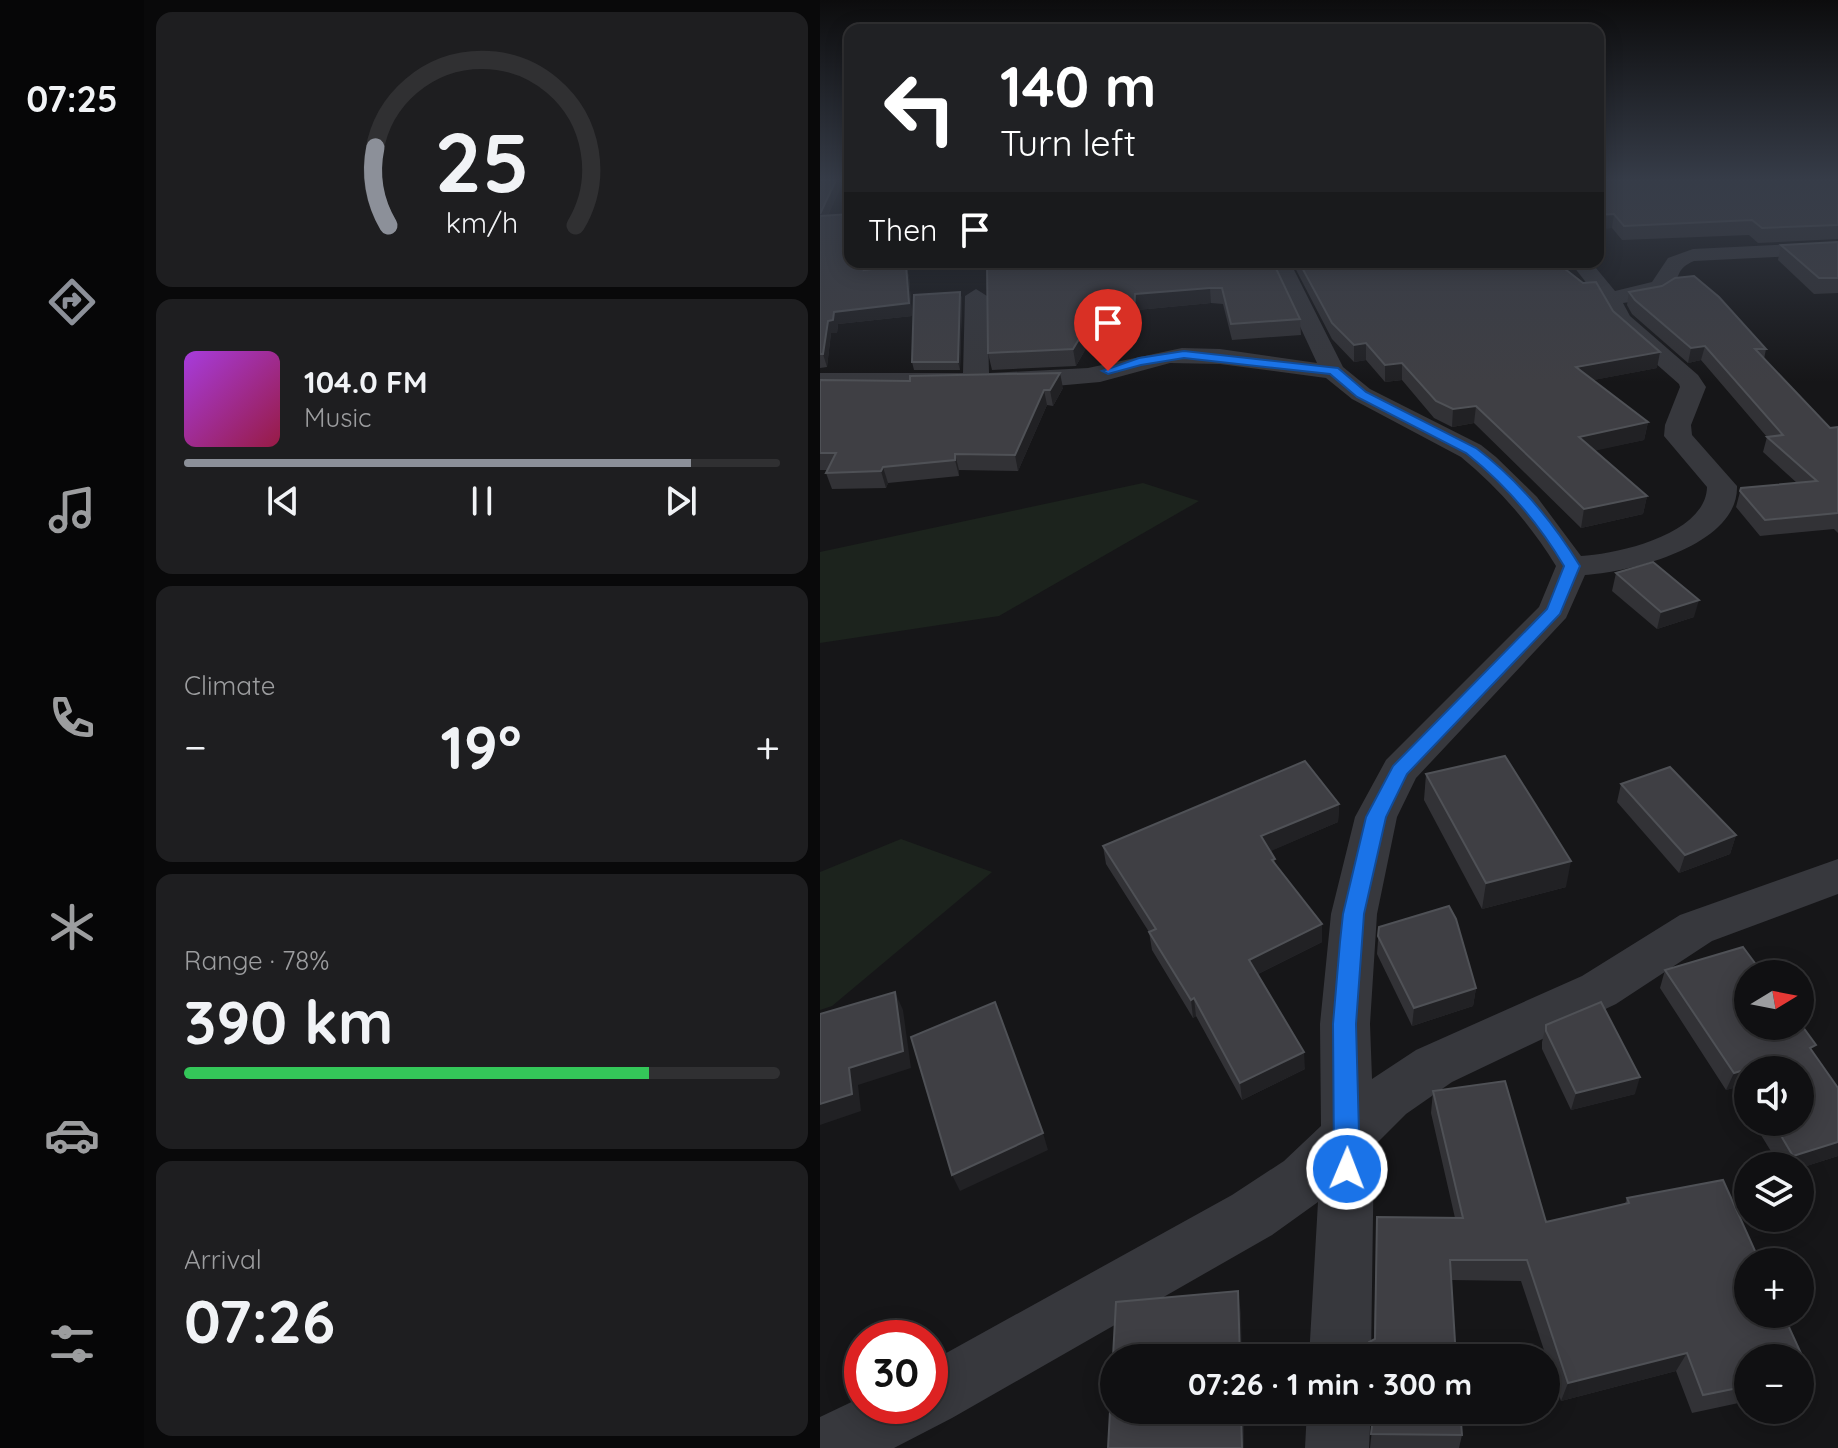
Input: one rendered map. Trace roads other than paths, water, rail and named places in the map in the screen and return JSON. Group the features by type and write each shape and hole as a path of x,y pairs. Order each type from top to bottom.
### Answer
{"street":[{"path":"1609,298 1648,292 1661,286 1670,264 1684,257 1838,248"},
{"path":"1283,268 1333,371 1361,394 1471,451 1486,463 1551,532 1572,566"},
{"path":"1572,566 1606,565 1647,556 1692,531 1713,515 1723,497 1722,486 1678,436 1678,425 1693,387 1683,374 1620,320 1609,298 1585,268"},
{"path":"976,296 976,378"},
{"path":"820,381 1089,376 1139,361 1184,355 1333,371"},
{"path":"1341,1344 1348,1137 1345,1024 1352,930 1376,817 1400,770 1554,611 1572,566"},
{"path":"948,1386 1252,1215 1303,1180 1388,1097 1434,1066 1599,990 1696,928 1838,876"},
{"path":"826,1448 875,1424"},
{"path":"1337,1448 1338,1424"}]}
